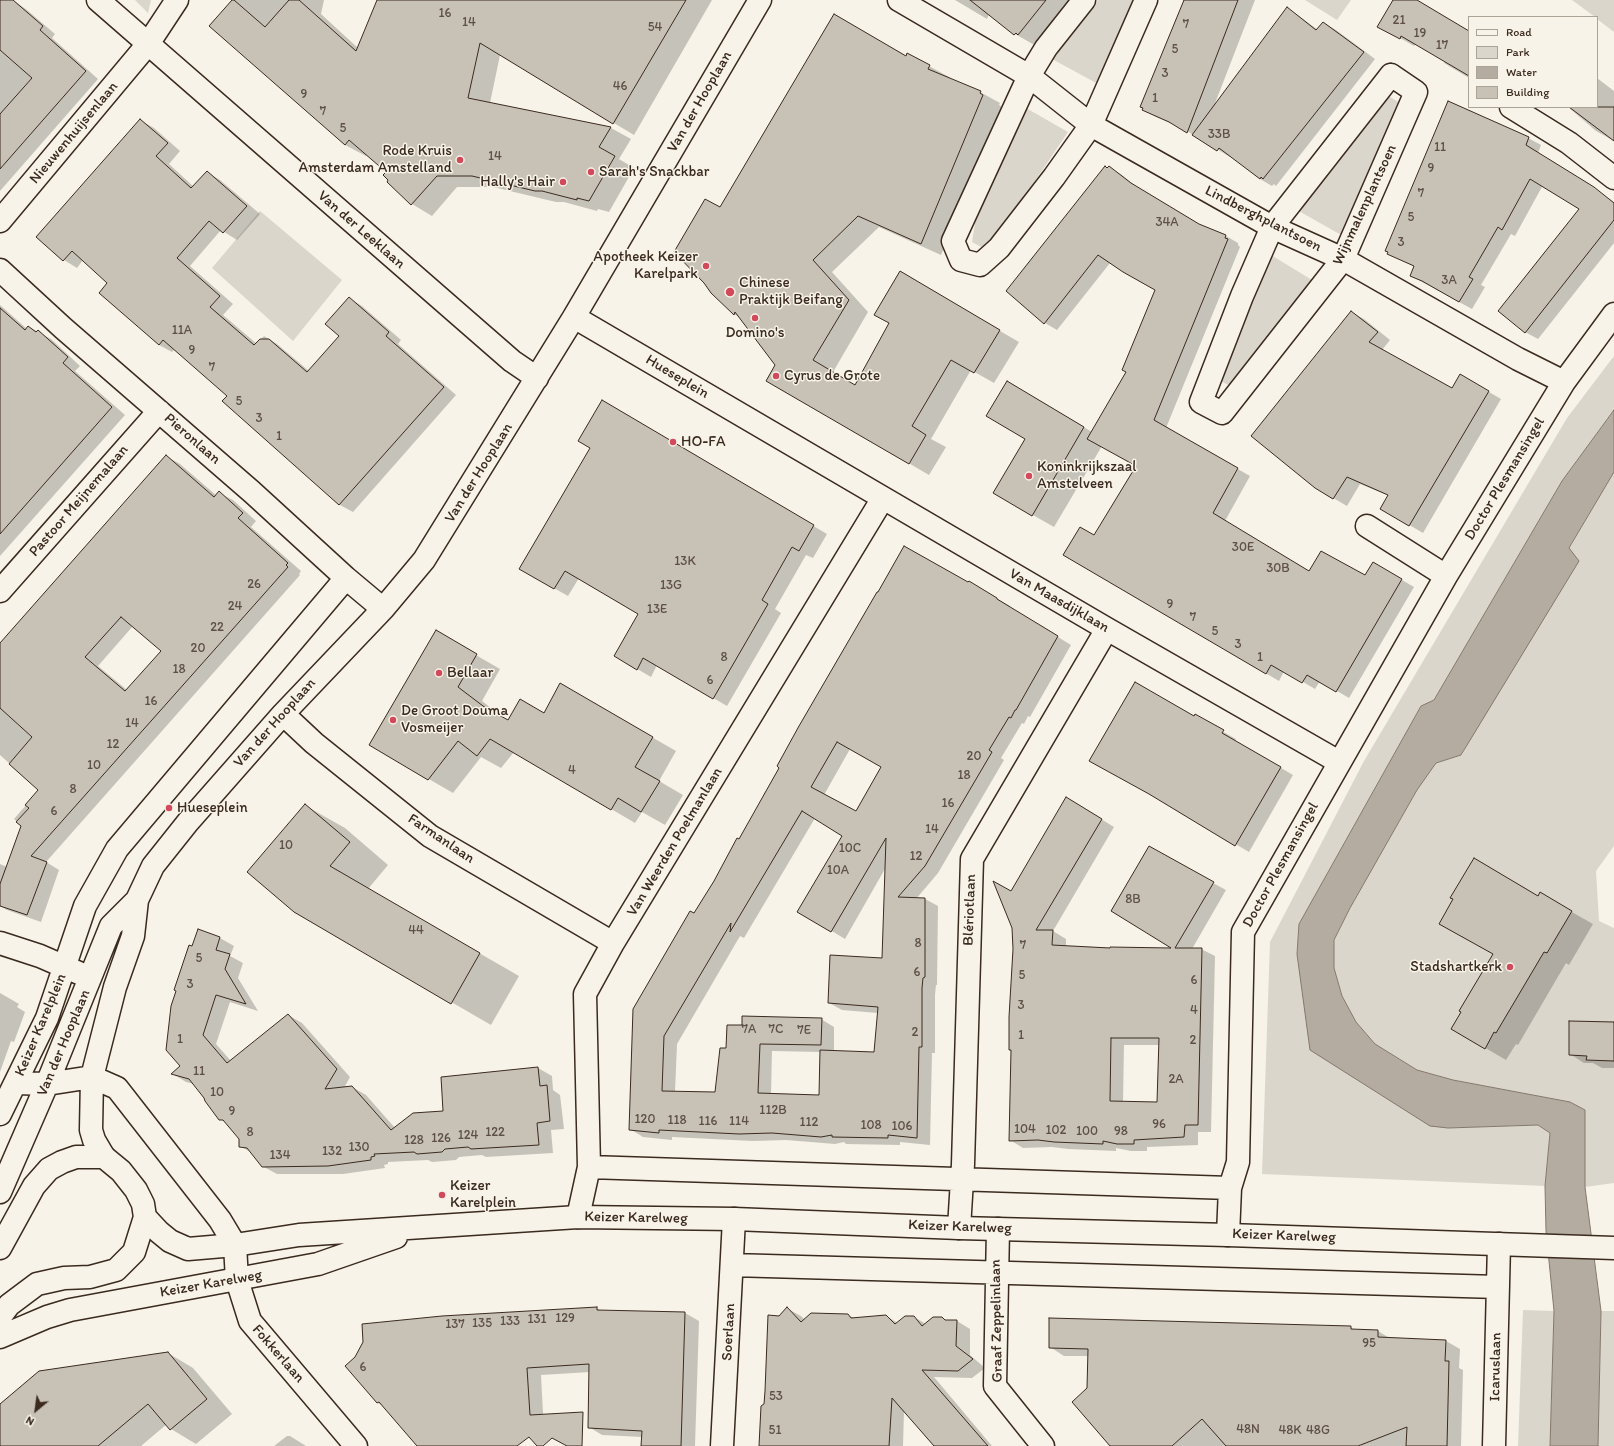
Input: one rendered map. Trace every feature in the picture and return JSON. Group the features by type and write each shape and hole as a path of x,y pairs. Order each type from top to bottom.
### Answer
{"street":[{"name":"Van der Leeklaan","path":"98,0 512,362 537,378"},
{"name":"Nieuwenhuijsenlaan","path":"0,222 148,44 177,0"},
{"name":"Van der Hooplaan","path":"104,1157 94,1140 91,1130 92,1077 115,986 133,936 137,900 153,866 188,822 283,714 383,609 424,560 574,317 760,0"},
{"name":"Lindberghplantsoen","path":"899,0 1029,76 1091,125 1272,227 1343,260 1518,359 1564,382"},
{"path":"1084,0 1046,48 1029,76 953,241 961,260 980,265 999,248 1054,177 1091,125 1146,0"},
{"name":"Wijnmalenplantsoen","path":"1391,75 1416,92 1343,260 1222,413 1201,402 1242,296 1272,227 1391,75"},
{"path":"1513,108 1569,143 1614,178"},
{"name":"Pieronlaan","path":"0,270 63,328 252,492 346,578 383,609"},
{"name":"Doctor Plesmansingel","path":"1228,1234 1230,1188 1238,1162 1243,932 1446,576 1564,382 1614,314"},
{"name":"Hueseplein","path":"574,317 779,438"},
{"name":"Pastoor Meijnemalaan","path":"0,591 159,411"},
{"name":"Van Maasdijklaan","path":"779,438 1339,762"},
{"name":"Van Weerden Poelmanlaan","path":"578,1217 588,1167 585,994 614,943 882,498"},
{"path":"1367,526 1446,576"},
{"path":"65,966 85,906 117,849 346,578"},
{"name":"Blériotlaan","path":"959,1228 963,1178 972,859 1107,629"},
{"name":"Farmanlaan","path":"283,714 314,744 430,836 614,943"},
{"name":"Van der Hooplaan","path":"0,1192 47,1084 111,926 137,900"},
{"path":"0,942 40,956 91,978 115,986"},
{"name":"Keizer Karelplein","path":"0,1114 17,1083 47,1018 65,966"},
{"path":"92,1077 117,1088 220,1220 235,1245"},
{"name":"Keizer Karelplein","path":"17,1083 47,1084 92,1077"},
{"path":"0,1248 34,1186 49,1170 62,1162 76,1157 104,1157 121,1171 136,1190 143,1204 145,1217 134,1252 116,1270 90,1277 64,1278 36,1284 9,1305 0,1317"},
{"path":"588,1167 963,1178 1230,1188"},
{"name":"Keizer Karelweg","path":"145,1217 170,1241 188,1249 235,1245 299,1235 578,1217 734,1219 959,1228 1228,1234 1499,1244 1537,1244 1614,1248"},
{"name":"Soerlaan","path":"722,1446 734,1219"},
{"name":"Keizer Karelweg","path":"0,1337 47,1317 70,1310 318,1264 422,1228"},
{"name":"Graaf Zeppelinlaan","path":"998,1229 995,1386 1044,1446"},
{"path":"732,1265 1498,1287 1499,1244"},
{"name":"Fokkerlaan","path":"235,1245 237,1280 250,1321 356,1446"},
{"name":"Icaruslaan","path":"1494,1446 1498,1287"}],"green space":[{"path":"135,0 151,0 148,13"},
{"path":"1098,0 1135,0 1098,84 1052,59"},
{"path":"1305,0 1351,0 1337,20"},
{"path":"1572,0 1614,0 1614,32 1598,20 1598,16 1594,16"},
{"path":"1385,94 1400,103 1343,236 1297,210"},
{"path":"1026,108 1068,132 1004,227 983,248 972,242 977,211"},
{"path":"260,211 342,280 293,341 212,268"},
{"path":"1271,255 1317,283 1233,387 1218,380"},
{"path":"1614,356 1614,410 1562,481 1434,700 1421,706 1299,924 1297,954 1430,1125 1448,1128 1538,1125 1550,1133 1545,1186 1262,1174 1270,942 1364,761 1567,418"},
{"path":"1614,472 1614,846 1596,871 1599,921 1614,928 1614,1183 1585,1187 1585,1110 1570,1102 1453,1080 1417,1070 1375,1044 1356,1022 1342,996 1334,968 1334,940 1350,908 1417,790 1436,763 1462,755 1569,549"},
{"path":"1523,1310 1554,1311 1550,1446 1518,1446"},
{"path":"1601,1311 1614,1311 1614,1446 1598,1446"}],"water":[{"path":"1614,410 1614,472 1569,548 1579,561 1461,755 1436,763 1417,790 1350,908 1334,940 1334,968 1342,996 1356,1022 1375,1044 1417,1070 1453,1080 1570,1102 1585,1110 1585,1187 1601,1311 1598,1446 1550,1446 1554,1311 1546,1231 1545,1186 1550,1133 1538,1125 1448,1128 1430,1126 1310,1050 1297,954 1299,924 1421,706 1434,700 1562,481"}],"building":[{"path":"0,0 13,0 43,26 40,30 86,71 0,169 0,114 32,78 0,50"},
{"path":"232,0 234,0 265,27 289,0 299,0 356,51 377,0 686,0 613,124 480,43 468,98 611,127 599,147 615,156 589,201 577,198 577,200 472,176 437,176 411,205 387,182 388,180 383,175 386,172 349,140 345,145 209,26"},
{"path":"970,0 1046,0 1018,35 1016,33 1014,35"},
{"path":"1184,0 1238,0 1187,133 1169,122 1142,110 1143,108 1140,107"},
{"path":"1393,0 1417,0 1468,30 1468,75 1401,36 1400,39 1377,27"},
{"path":"1287,7 1316,30 1323,22 1364,52 1263,179 1261,177 1260,179 1219,148 1217,151 1192,135"},
{"path":"834,14 906,56 907,53 930,65 928,69 981,91 980,93 983,95 921,244 858,216 813,260 849,300 813,360 855,385 889,323 874,315 900,271 1000,330 974,373 951,360 912,426 926,435 909,464 766,381 775,365 735,312 734,315 711,293 704,283 674,252 705,199 720,207"},
{"path":"1448,101 1529,137 1526,145 1594,187 1614,203 1614,220 1525,333 1498,311 1579,209 1530,179 1502,230 1498,227 1469,277 1473,279 1459,302 1422,281 1410,276 1414,266 1387,254 1388,252 1385,251"},
{"path":"1614,107 1614,141 1570,108"},
{"path":"140,119 168,143 156,156 191,188 207,171 247,206 223,233 209,221 177,258 220,296 210,307 254,345 260,339 269,339 307,372 339,336 325,324 349,297 389,332 386,336 444,387 339,505 222,401 227,396 163,340 159,345 99,293 107,283 72,251 63,261 36,237"},
{"path":"1105,166 1107,168 1109,166 1131,183 1199,224 1226,235 1225,238 1228,239 1154,420 1238,468 1213,513 1309,571 1321,551 1365,575 1373,562 1402,579 1336,692 1307,675 1302,683 1271,665 1266,674 1063,555 1080,527 1094,535 1136,466 1087,439 1126,372 1122,370 1155,290 1123,272 1098,255 1044,324 1006,291"},
{"path":"0,308 25,330 28,326 36,332 38,330 68,357 63,363 112,407 0,534"},
{"path":"1351,311 1378,332 1369,342 1452,388 1460,374 1489,391 1409,526 1380,509 1388,495 1347,477 1333,499 1315,488 1251,436"},
{"path":"1007,381 1084,427 1032,516 993,493 1025,439 986,416"},
{"path":"602,400 814,525 799,551 792,547 762,600 768,604 713,699 643,658 637,670 614,656 638,614 565,571 554,589 519,569 590,448 578,441"},
{"path":"166,455 214,497 219,491 243,513 238,518 288,563 286,565 288,567 31,856 47,862 27,915 0,906 0,884 21,826 16,822 29,808 25,805 38,790 9,764 32,737 0,708 0,643","holes":["121,617 161,651 125,691 85,657"]},
{"path":"904,546 968,582 969,581 1058,636 1016,710 1011,718 1009,717 989,750 992,752 925,866 898,897 925,898 925,977 923,978 922,988 922,1047 919,1047 917,1138 888,1135 888,1138 832,1137 832,1135 821,1137 772,1133 739,1134 659,1130 659,1133 629,1130 633,1009 690,911 694,913 714,881 737,838 739,839 779,768 777,766 799,726","holes":["837,742 881,767 856,811 811,787","802,811 842,836 797,912 831,932 886,838 882,958 830,955 828,1003 878,1007 874,1052 820,1050 819,1095 758,1093 760,1044 821,1045 822,1018 742,1016 742,1025 727,1025 726,1048 720,1048 715,1092 662,1091 664,1036 731,923 730,932"]},
{"path":"436,630 477,654 458,687 483,706 508,720 520,699 544,713 560,683 653,737 635,767 660,781 641,812 618,798 611,810 490,739 477,756 458,741 428,780 369,745"},
{"path":"1135,682 1194,716 1195,714 1224,730 1222,733 1281,767 1235,846 1149,794 1089,761"},
{"path":"1066,797 1102,819 1036,930 1053,930 1052,945 1110,948 1171,948 1111,911 1149,846 1214,882 1175,948 1202,948 1198,1125 1185,1125 1184,1137 1134,1140 1134,1144 1117,1144 1103,1141 1103,1144 1038,1140 1009,1141 1011,1050 1009,1050 1009,1017 1013,949 1012,928 993,881 1011,891","holes":["1111,1038 1159,1038 1157,1102 1110,1101"]},
{"path":"305,804 350,842 330,866 480,953 451,1004 294,912 247,872"},
{"path":"1474,858 1538,896 1540,892 1572,911 1547,953 1544,952 1485,1049 1451,1029 1461,1012 1459,1011 1493,954 1439,924 1453,899 1450,898"},
{"path":"198,929 220,937 216,950 230,954 225,969 246,1004 216,995 203,1035 227,1063 288,1014 337,1069 325,1089 352,1086 391,1130 413,1113 443,1111 441,1077 538,1067 540,1086 547,1085 550,1121 537,1123 539,1145 471,1149 468,1147 445,1149 442,1152 417,1154 414,1152 374,1154 375,1156 371,1157 371,1160 328,1166 262,1167 247,1148 239,1147 239,1139 223,1120 219,1120 189,1079 171,1074 180,1066 166,1050 171,1006 176,991 174,990 189,945 192,946"},
{"path":"1569,1021 1614,1022 1614,1061 1586,1060 1587,1056 1569,1055"},
{"path":"597,1307 597,1310 685,1312 681,1446 641,1446 642,1431 588,1428 589,1364 527,1368 530,1415 583,1412 582,1446 567,1446 552,1438 543,1446 537,1446 529,1437 517,1446 417,1446 345,1366 355,1357 363,1342 362,1324 442,1316"},
{"path":"787,1307 801,1322 811,1313 848,1314 851,1318 886,1315 895,1324 905,1316 914,1316 922,1326 933,1317 942,1317 945,1320 957,1320 956,1346 973,1359 958,1371 922,1370 988,1446 934,1446 892,1398 889,1446 759,1446 761,1406 764,1404 765,1391 768,1315 779,1316"},
{"path":"1049,1318 1351,1326 1351,1329 1378,1330 1378,1337 1446,1340 1445,1361 1449,1361 1447,1446 1406,1446 1407,1427 1358,1446 1226,1446 1202,1419 1172,1446 1110,1446 1072,1402 1087,1388 1088,1349 1049,1348"},
{"path":"168,1352 207,1399 170,1430 148,1404 98,1446 0,1446 0,1404 39,1371"}],"place":[{"name":"Rode Kruis Amsterdam Amstelland","path":"460,160"},
{"name":"Sarah's Snackbar","path":"591,172"},
{"name":"Hally's Hair","path":"563,182"},
{"name":"Apotheek Keizer Karelpark","path":"706,266"},
{"name":"Chinese Praktijk Beifang","path":"730,292"},
{"name":"Domino's","path":"755,318"},
{"name":"Cyrus de Grote","path":"776,376"},
{"name":"HO-FA","path":"673,442"},
{"name":"Koninkrijkszaal Amstelveen","path":"1029,476"},
{"name":"Bellaar","path":"439,673"},
{"name":"De Groot Douma Vosmeijer","path":"393,720"},
{"name":"Hueseplein","path":"169,808"},
{"name":"Stadshartkerk","path":"1510,967"},
{"name":"Keizer Karelplein","path":"442,1195"}]}
